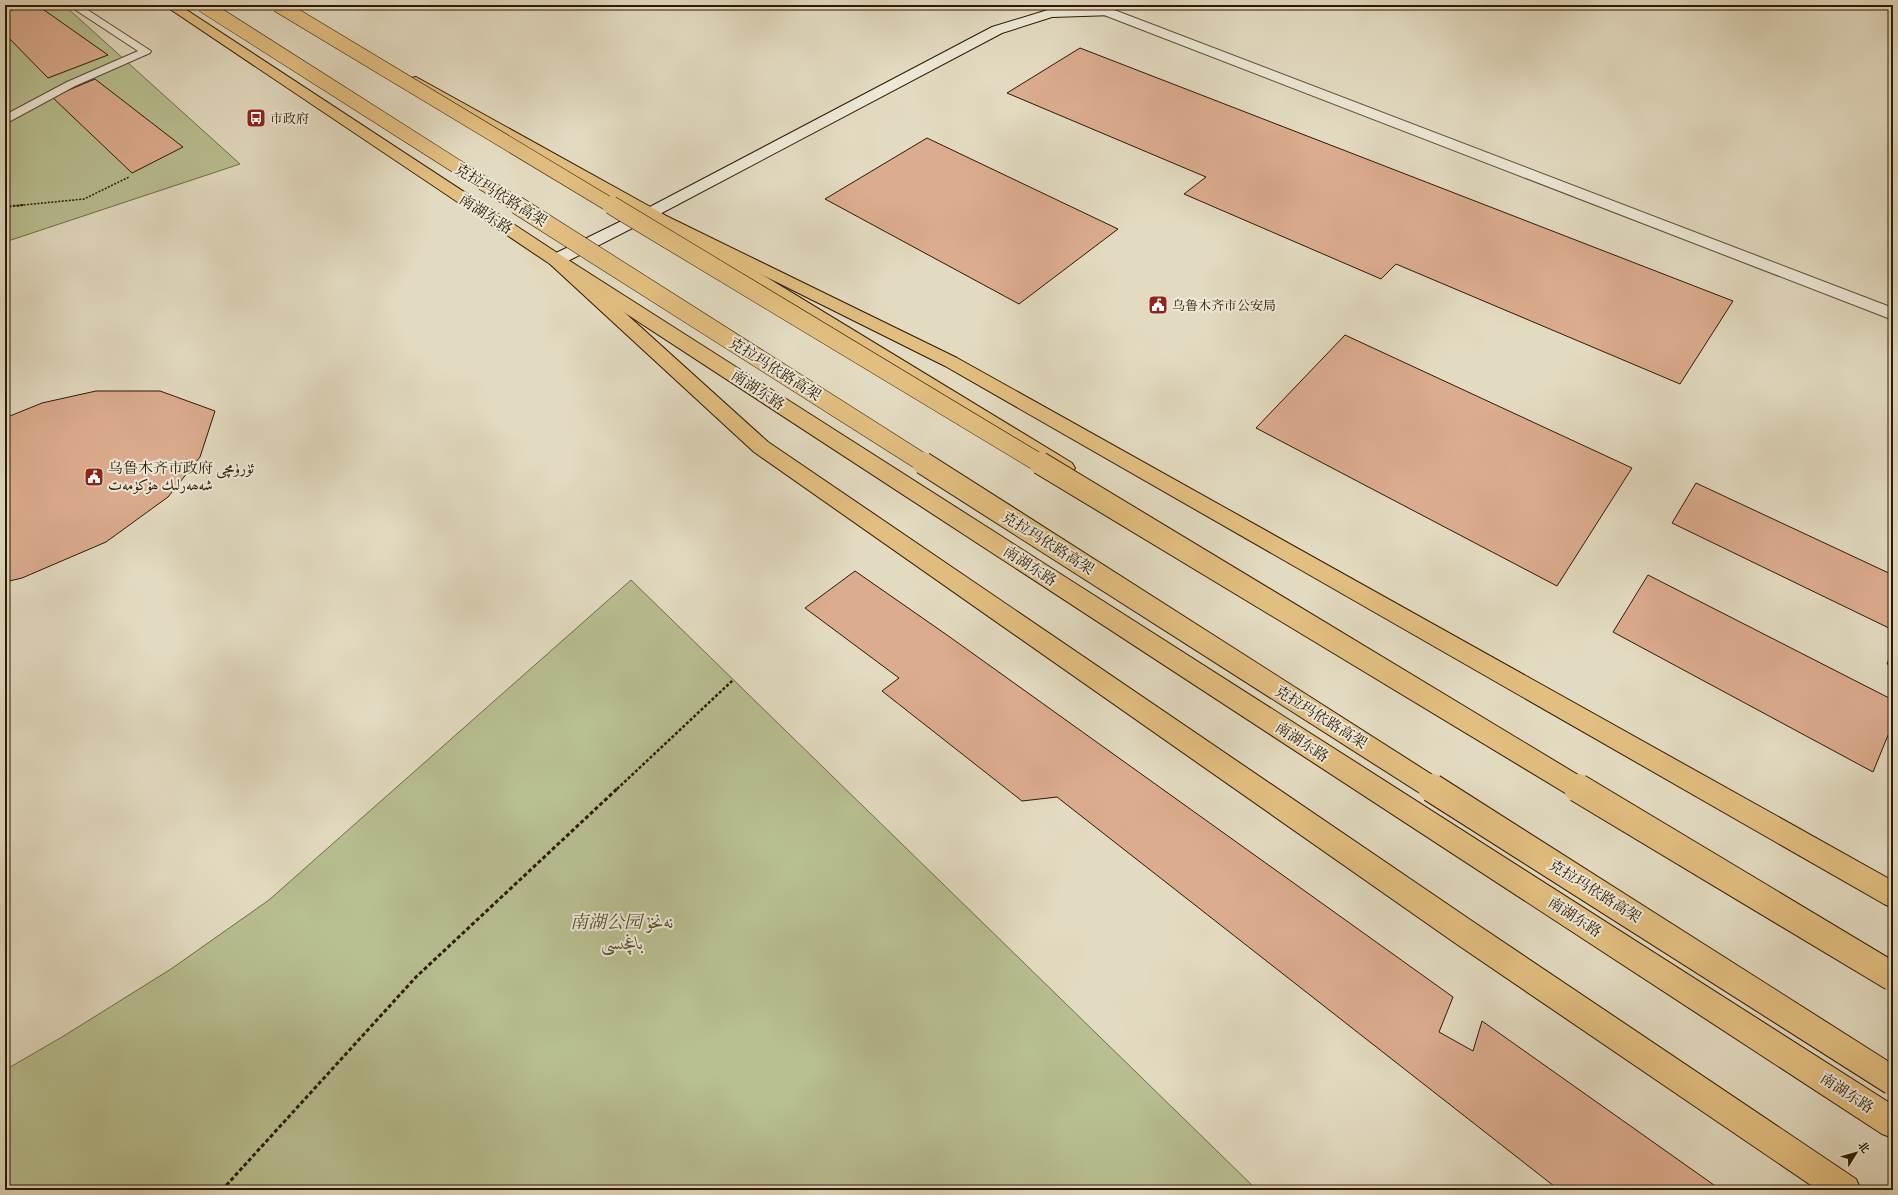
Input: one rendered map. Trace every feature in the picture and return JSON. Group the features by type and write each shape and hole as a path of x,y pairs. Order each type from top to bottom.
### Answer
{"main road":[{"name":"南湖东路","path":"170,5 556,260 1893,1123"},
{"name":"克拉玛依路高架","path":"203,5 1893,1081"},
{"path":"278,5 1893,978"},
{"path":"281,5 650,213 1893,978"},
{"path":"650,213 951,362 1893,895"},
{"path":"556,260 761,446 1465,932 1845,1190"}],"street":[{"path":"556,260 650,213 997,30 1051,13 1115,9 1893,314"}],"lane":[{"path":"5,120 71,84 146,51 73,5"}],"path":[{"path":"5,207 84,199 129,177"},
{"path":"222,1190 416,977 733,680"}],"green space":[{"path":"5,5 64,5 240,164 5,242"},
{"name":"南湖公园 نەنخۇ باغچىسى","path":"631,580 1257,1190 5,1190 5,1070 62,1037 171,969 269,900"}],"building":[{"path":"5,5 11,10 37,5 108,55 48,78 5,34"},
{"path":"1080,48 1733,301 1680,384 1396,264 1381,279 1184,194 1206,177 1007,93"},
{"path":"95,79 183,147 132,173 52,97"},
{"path":"927,138 1118,229 1019,304 825,199"},
{"path":"1345,335 1632,468 1557,586 1256,428"},
{"name":"乌鲁木齐市政府 ئۈرۈمچى شەھەرلىك ھۆكۈمەت","path":"96,391 160,391 215,411 200,457 168,497 106,542 22,578 5,582 5,418 42,403"},
{"path":"1696,483 1893,575 1893,630 1672,523"},
{"path":"855,571 947,635 1453,997 1439,1032 1473,1051 1482,1021 1721,1190 1559,1190 1057,797 1022,801 882,691 899,678 805,608"},
{"path":"1648,575 1893,700 1893,723 1873,772 1613,632"},
{"path":"1893,649 1893,667 1887,664"}],"place":[{"name":"市政府","path":"256,118"},
{"name":"乌鲁木齐市公安局","path":"1158,305"},
{"name":"乌鲁木齐市政府 ئۈرۈمچى شەھەرلىك ھۆكۈمەت","path":"94,477"}]}
